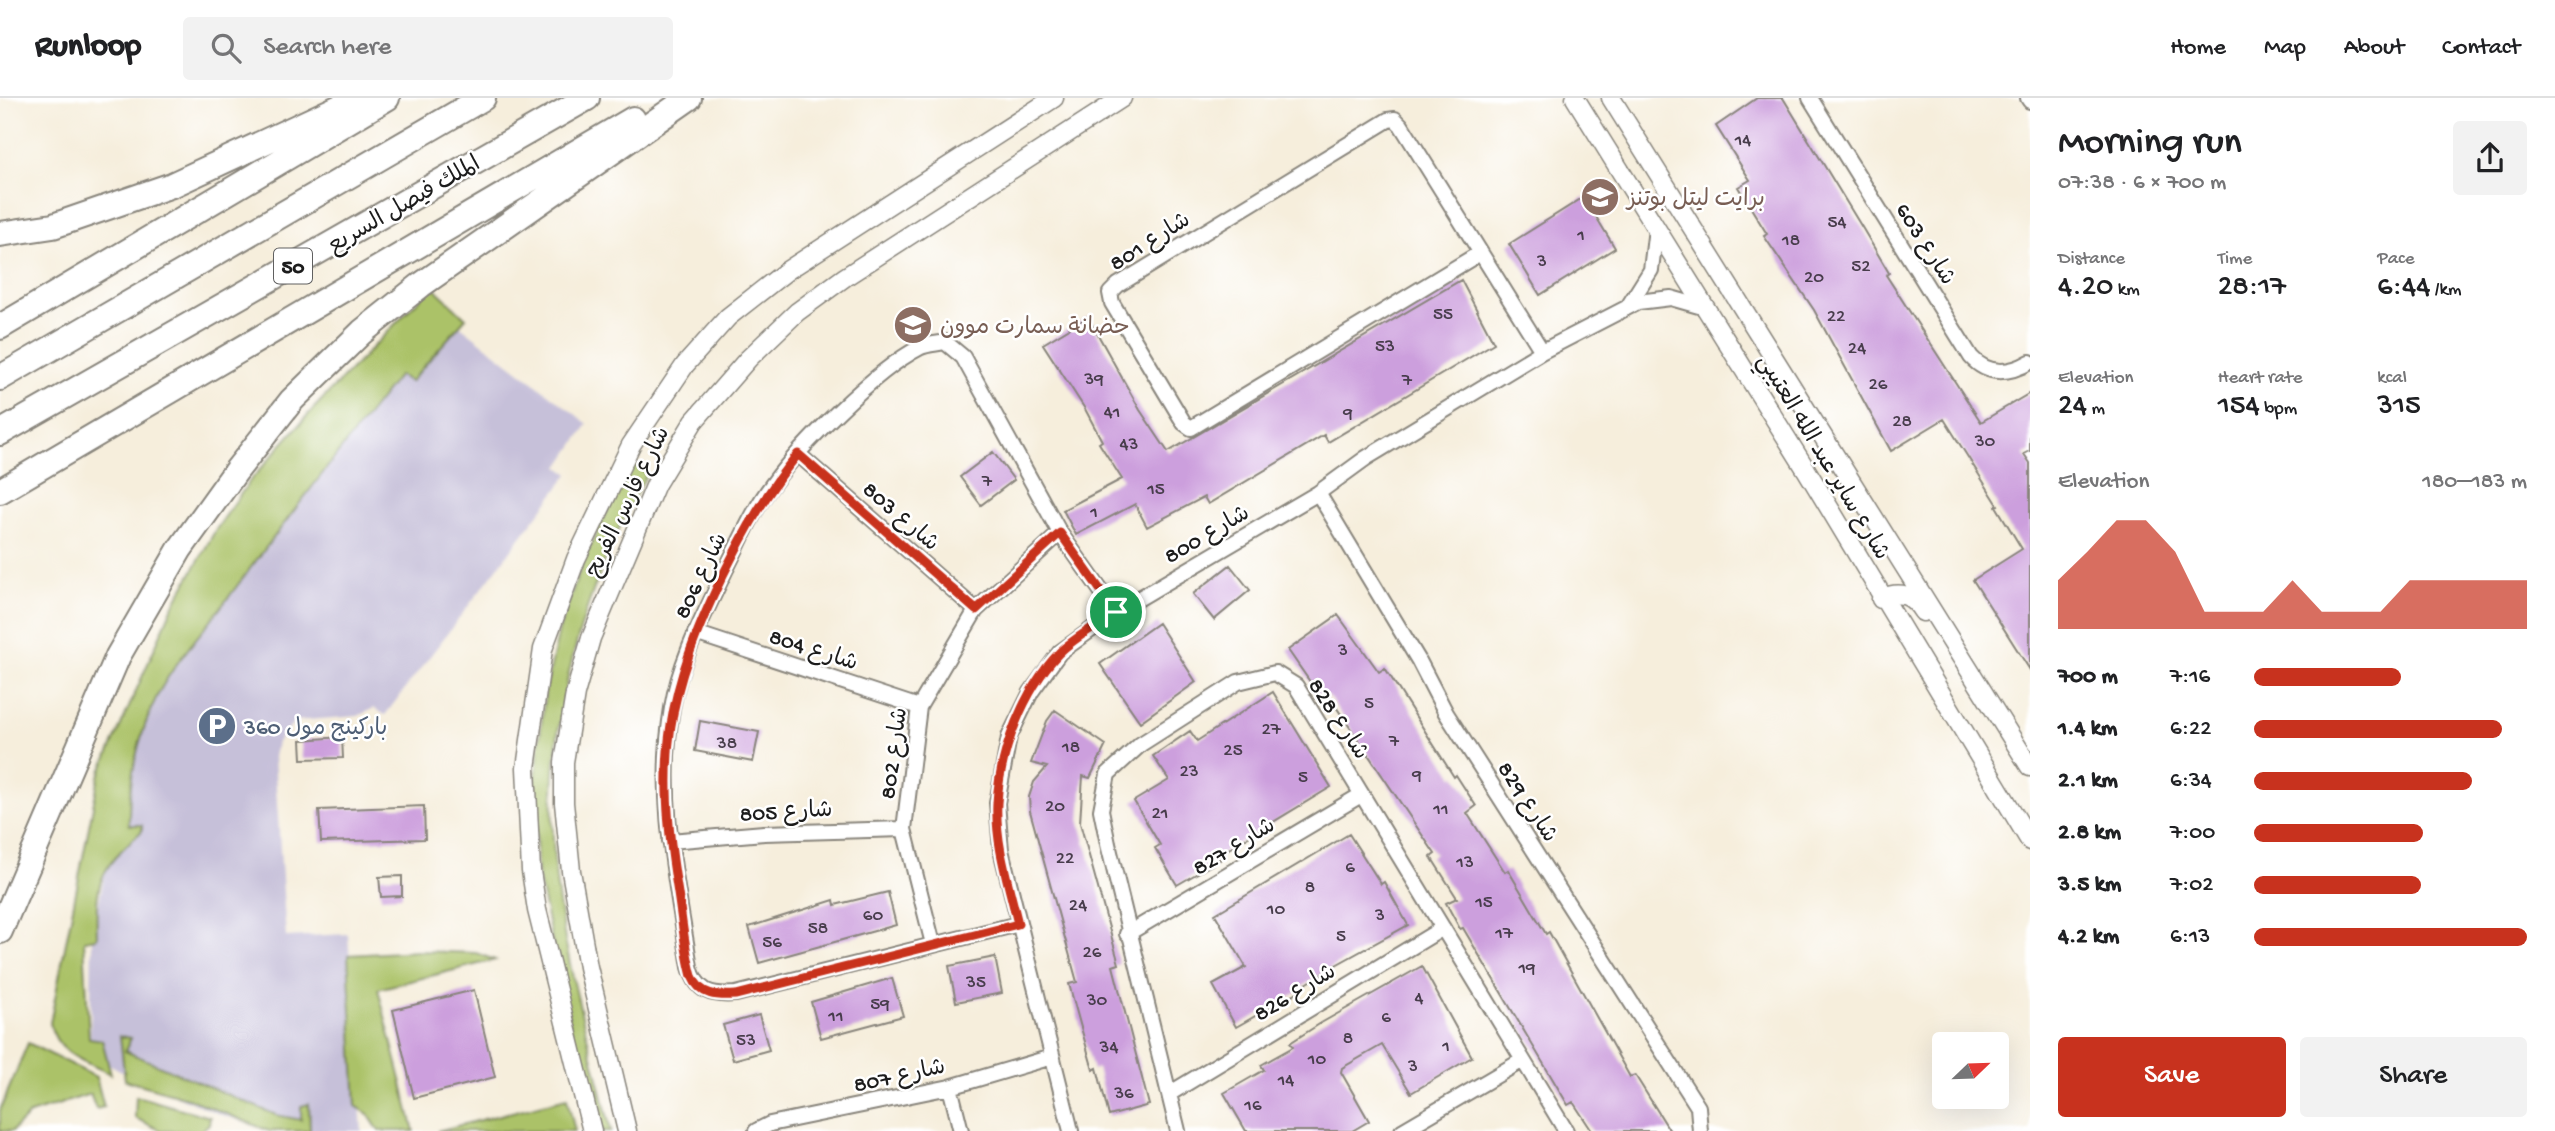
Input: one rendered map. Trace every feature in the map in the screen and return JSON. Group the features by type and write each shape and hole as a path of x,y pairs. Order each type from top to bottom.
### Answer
{"highway":[{"path":"0,234 53,226 172,185 359,98"},
{"path":"0,327 387,98"},
{"name":"50","path":"0,378 483,98"},
{"name":"الملك فيصل السريع","path":"0,433 587,98"},
{"path":"0,491 670,98"},
{"path":"0,932 118,656 180,549 236,471 292,400 362,332 421,285 689,98"}],"street":[{"name":"شارع فارس الفريح","path":"592,1131 537,910 531,871 526,768 543,649 576,559 631,445 685,365 728,317 788,270 845,231 1054,98"},
{"name":"شارع فارس الفريح","path":"628,1131 589,967 571,871 564,803 564,762 575,694 591,638 656,484 694,421 748,359 797,312 845,277 1122,98"},
{"name":"شارع ساير عبد الله العتيبي","path":"1575,98 2030,841"},
{"name":"شارع ساير عبد الله العتيبي","path":"1611,98 2030,767"},
{"name":"شارع 603","path":"1810,98 1971,357 1984,368 2001,372 2030,362"},
{"name":"شارع 801","path":"1480,253 1191,428 1169,399 1112,303 1110,293 1118,285 1388,120 1395,119 1401,125 1542,351"},
{"name":"شارع 800","path":"1628,306 1651,270 1656,228"},
{"name":"شارع 800","path":"1071,1131 1001,850 997,803 1010,737 1031,692 1060,652 1116,612 1318,494 1366,458 1542,351 1628,306 1649,299 1671,298 1706,308"},
{"name":"شارع 806","path":"1018,924 736,995 711,994 695,982 690,967 670,841 666,780 672,707 695,633 771,486 798,454 867,387 920,347 945,342 964,357 1060,533 1116,612"},
{"name":"شارع 803","path":"798,454 976,610"},
{"name":"شارع 829","path":"1318,494 1419,661 1446,713 1698,1107 1700,1131"},
{"name":"شارع 802","path":"933,944 904,829 919,707 976,610 1060,533"},
{"path":"1881,599 1897,593 1913,598 1946,651 1974,678"},
{"name":"شارع 804","path":"695,633 919,707"},
{"name":"شارع 828","path":"1178,1131 1127,934 1101,810 1108,774 1141,744 1238,682 1275,673 1296,686 1566,1131"},
{"name":"شارع 827","path":"1127,934 1362,795"},
{"name":"شارع 805","path":"670,841 764,832 904,829"},
{"name":"شارع 826","path":"1169,1094 1443,928"},
{"name":"شارع 807","path":"756,1131 770,1124 950,1087 1052,1058"},
{"path":"1402,1131 1524,1060"},
{"path":"950,1087 961,1131"}],"shaded area":[{"name":"باركينج مول 360","path":"446,315 588,424 559,467 569,474 385,715 374,708 358,716 295,721 277,742 274,757 286,937 348,934 362,1131 272,1131 222,1115 142,1082 90,1054 92,938 104,877 151,701 280,523"}],"green space":[{"path":"432,286 466,318 410,382 399,375 185,653 152,707 137,750 130,794 129,825 142,825 142,831 108,867 99,889 97,938 84,940 89,1038 102,1040 111,1074 65,1050 53,1034 50,1023 99,776 172,608 215,531 249,482 313,409"},
{"path":"631,462 647,474 599,575 581,628 567,681 553,791 553,847 559,903 576,989 611,1131 593,1131 537,871 535,783 545,693 559,630 583,561"},
{"path":"418,951 476,953 495,960 378,989 414,1131 379,1131 368,1114 356,1106 348,955"},
{"path":"120,1036 131,1038 125,1051 276,1115 301,1120 301,1106 309,1104 310,1131 269,1131 187,1098 125,1080"},
{"path":"28,1043 96,1077 104,1107 96,1109 90,1094 30,1114 12,1131 0,1131 0,1110"},
{"path":"136,1096 210,1117 209,1124 201,1131 162,1131 135,1118"},
{"path":"567,1098 575,1131 437,1131"}],"building":[{"path":"1757,98 1783,98 1889,273 1886,275 1981,422 2030,393 2030,451 2024,454 2030,463 2030,670 1973,580 2022,549 1996,506 1998,505 1944,419 1891,451 1814,310 1764,236 1767,234 1738,187 1750,180 1716,126"},
{"path":"1584,197 1615,248 1540,295 1509,244"},
{"path":"1461,280 1494,343 1328,442 1324,435 1208,504 1204,497 1147,527 1135,504 1076,535 1063,510 1122,479 1099,443 1102,441 1085,409 1043,344 1088,317 1140,410 1168,452"},
{"path":"993,452 1014,480 981,505 960,477"},
{"path":"1230,565 1250,590 1214,620 1193,594"},
{"path":"1338,615 1379,672 1385,668 1454,777 1456,775 1476,806 1467,813 1505,872 1508,870 1546,934 1549,932 1630,1077 1635,1075 1670,1131 1592,1131 1573,1102 1568,1105 1446,903 1457,898 1431,857 1435,854 1328,695 1322,699 1288,650"},
{"path":"1158,623 1196,682 1140,722 1100,664"},
{"path":"1273,692 1331,787 1217,856 1220,860 1177,885 1155,848 1160,845 1134,801 1169,780 1153,756 1190,731 1197,741"},
{"path":"1055,710 1106,745 1090,778 1083,776 1080,823 1119,964 1113,966 1149,1105 1109,1116 1097,1068 1093,1070 1069,984 1077,982 1030,811 1029,797 1034,782 1047,767 1031,763 1047,721"},
{"path":"700,721 759,732 753,762 695,751"},
{"path":"342,737 343,758 302,759 301,740"},
{"path":"424,806 425,839 321,842 319,810"},
{"path":"1349,834 1381,884 1384,882 1408,925 1334,966 1300,988 1301,990 1236,1027 1213,985 1246,967 1215,914"},
{"path":"402,876 402,896 381,897 379,877"},
{"path":"888,892 896,925 759,963 749,927 834,900 835,905"},
{"path":"995,957 1002,993 956,1002 949,966"},
{"path":"1422,966 1472,1057 1411,1093 1382,1045 1342,1068 1341,1072 1369,1121 1352,1131 1246,1131 1224,1093 1264,1070 1261,1065 1293,1047 1290,1043 1321,1023"},
{"path":"892,978 903,1016 821,1038 811,1002"},
{"path":"474,990 495,1077 414,1098 393,1010"},
{"path":"759,1015 769,1050 733,1060 723,1025"}],"place":[{"name":"برايت ليتل بوتنز","path":"1600,197"},
{"name":"حضانة سمارت موون","path":"913,325"},
{"name":"باركينج مول 360","path":"217,726"}],"route":[{"path":"798,454 976,610 1060,533 1116,612 1060,652 1031,692 1010,737 997,803 1001,850 1018,924 736,995 716,996 697,986 690,967 666,811 666,762 672,707 695,633 737,547 771,486 798,454"}]}
